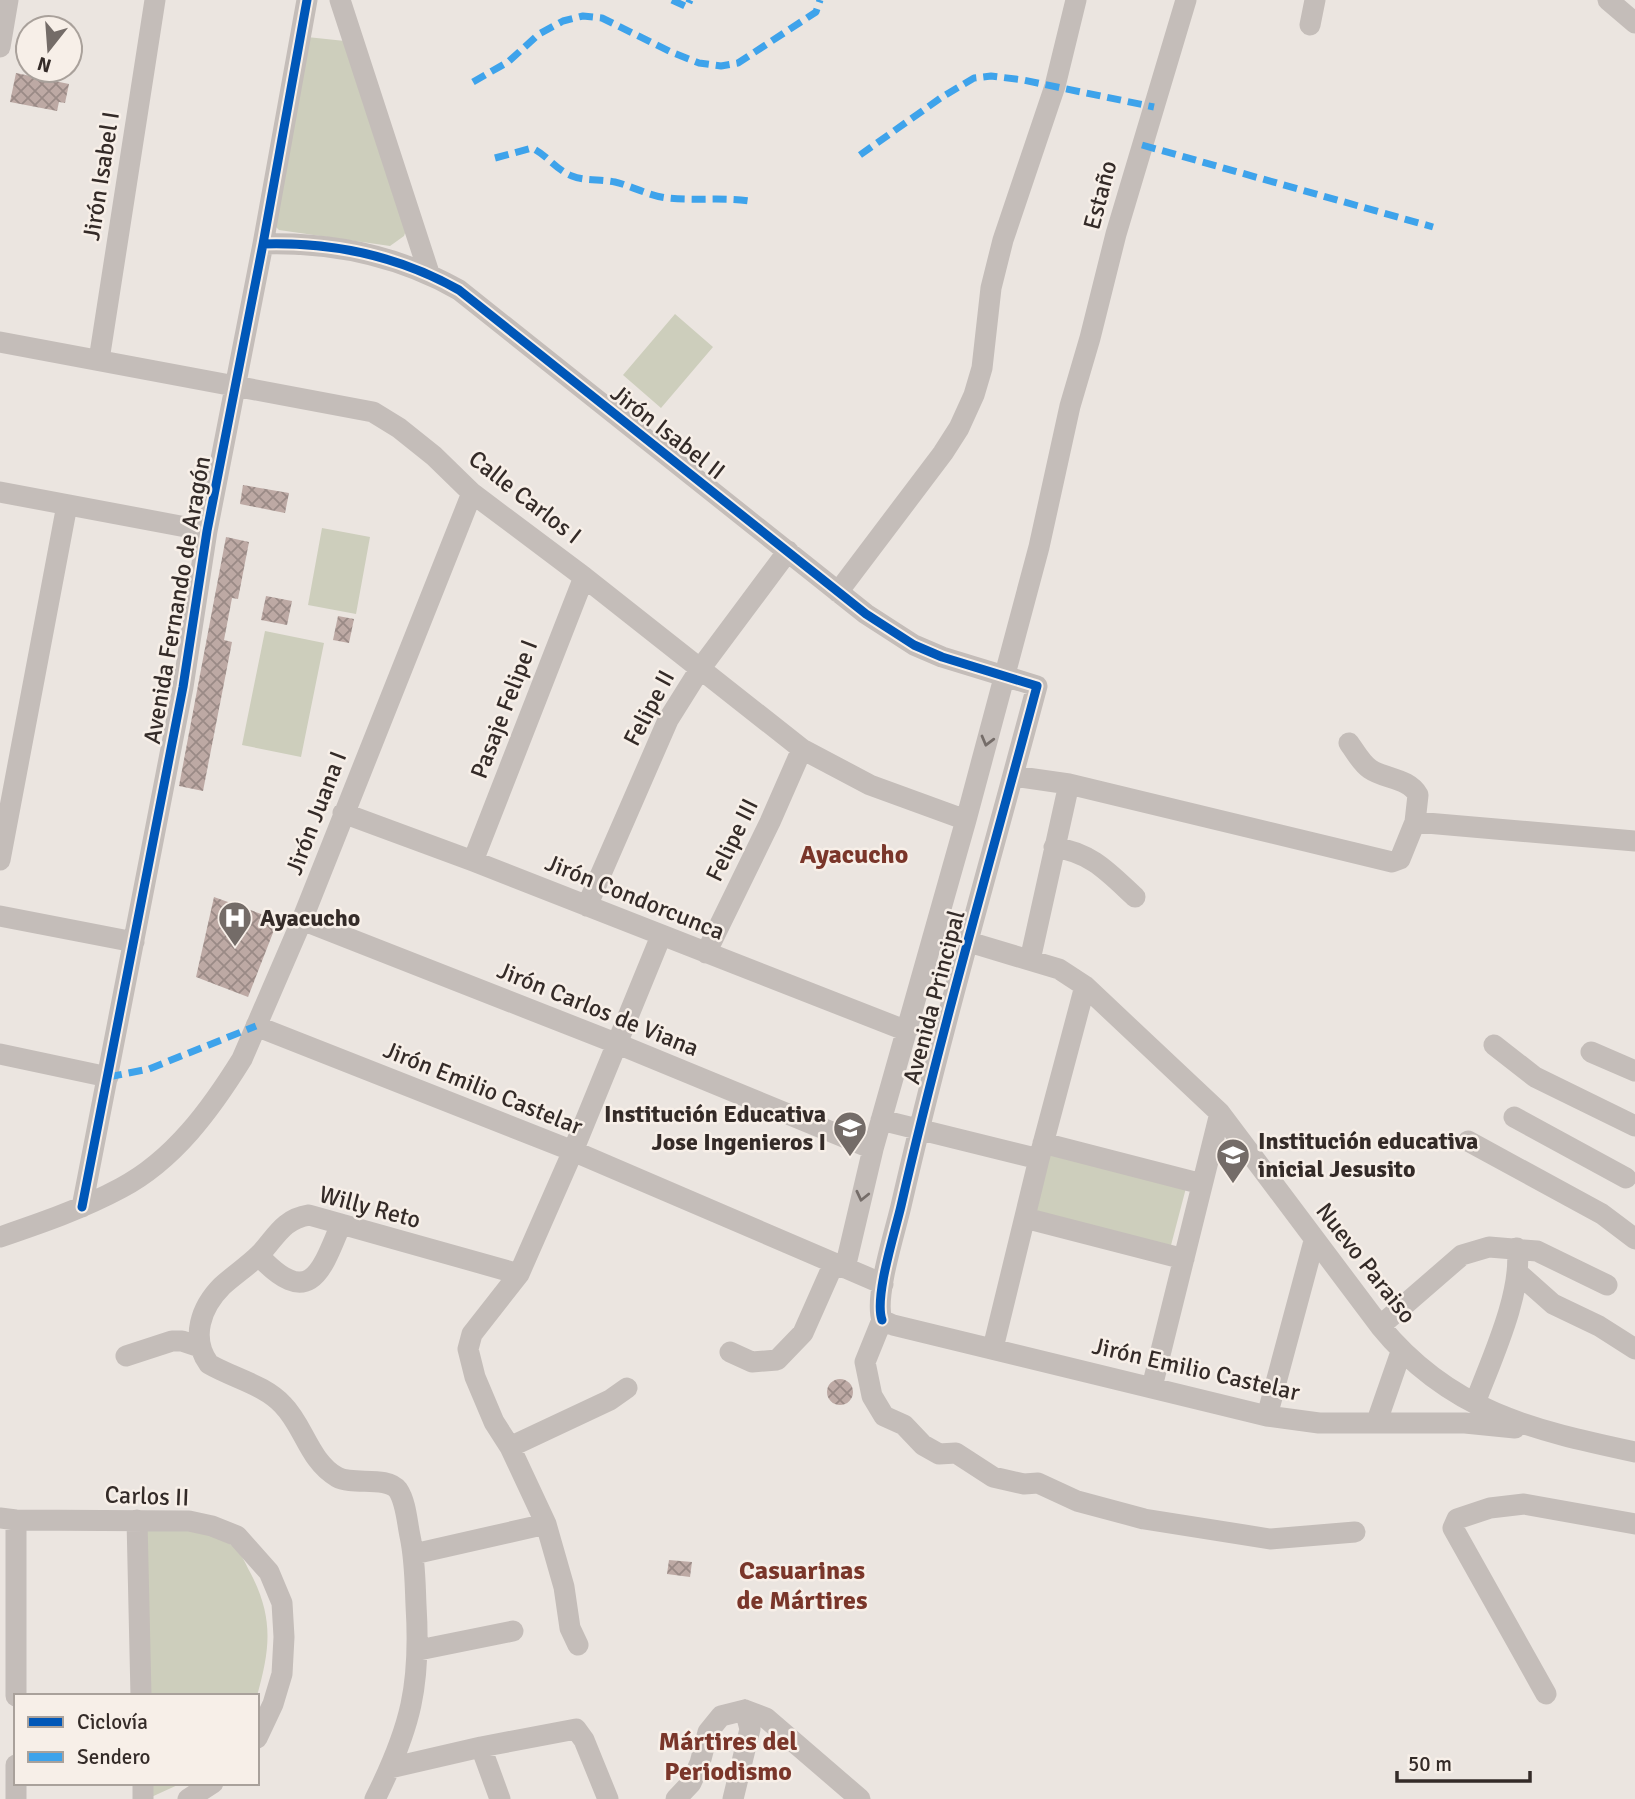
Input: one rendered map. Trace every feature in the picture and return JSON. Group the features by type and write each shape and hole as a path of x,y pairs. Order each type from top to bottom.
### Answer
{"street":[{"path":"0,47 8,0"},
{"name":"Jirón Isabel I","path":"99,360 155,0"},
{"name":"Avenida Fernando de Aragón","path":"82,1207 183,687 207,531 307,0"},
{"path":"340,0 429,273"},
{"path":"838,592 943,453 959,428 974,395 982,368 991,288 1003,240 1055,86 1076,0"},
{"name":"Estaño","path":"1070,406 1135,169 1186,0"},
{"path":"1310,25 1315,0"},
{"path":"1608,0 1635,23"},
{"name":"Jirón Isabel II","path":"263,244 289,243 357,252 429,273 459,290 866,614 914,645 942,657 1037,686"},
{"name":"Calle Carlos I","path":"0,342 373,412 399,428 434,456 472,493 583,576 802,749 870,785 966,820"},
{"name":"Avenida Principal","path":"730,1352 752,1363 777,1360 803,1333 840,1266 966,820 1039,547 1070,406"},
{"path":"0,492 207,531"},
{"name":"Jirón Juana I","path":"0,1237 82,1207 122,1188 143,1174 191,1130 210,1108 236,1069 302,920 472,493"},
{"path":"0,860 67,505"},
{"name":"Felipe II","path":"587,906 668,720 700,669 788,551"},
{"name":"Pasaje Felipe I","path":"474,861 583,576"},
{"name":"Avenida Principal","path":"1037,686 919,1129 883,1284 879,1311 882,1320 866,1362 872,1396 884,1416 904,1425 923,1445 939,1454 956,1452 993,1477 1024,1484 1038,1483 1077,1501 1144,1520 1270,1539 1355,1532"},
{"path":"1013,776 1069,784 1392,862 1400,859 1415,822 1418,795 1409,785 1371,770 1349,743"},
{"name":"Felipe III","path":"706,953 770,822 802,749"},
{"path":"1030,960 1069,784"},
{"name":"Jirón Condorcunca","path":"343,813 474,861 907,1031"},
{"path":"1415,822 1635,841"},
{"path":"1054,847 1073,850 1098,862 1135,897"},
{"path":"0,916 134,943"},
{"name":"Jirón Carlos de Viana","path":"302,920 618,1044 873,1149"},
{"path":"578,1645 570,1628 564,1587 547,1524 489,1410 475,1377 468,1349 472,1334 519,1274 573,1152 661,936"},
{"name":"Nuevo Paraiso","path":"969,942 1059,969 1086,986 1220,1113 1314,1241 1401,1352 1445,1388 1546,1432 1635,1452"},
{"path":"993,1348 1041,1151 1086,986"},
{"name":"Jirón Emilio Castelar","path":"256,1026 573,1152 883,1284"},
{"path":"1494,1045 1535,1077 1635,1126"},
{"path":"1591,1052 1635,1071"},
{"path":"0,1054 108,1077"},
{"path":"1152,1387 1220,1113"},
{"path":"1514,1117 1626,1178"},
{"path":"881,1120 1202,1184"},
{"path":"1468,1141 1602,1214 1635,1240"},
{"name":"Willy Reto","path":"200,1347 199,1325 220,1288 259,1256 294,1217 309,1215 519,1274"},
{"path":"1025,1218 1184,1259"},
{"path":"259,1256 275,1273 290,1281 314,1279 329,1255 341,1224"},
{"path":"1267,1416 1314,1241"},
{"path":"1380,1326 1462,1255 1489,1247 1536,1251 1607,1285"},
{"path":"1475,1403 1499,1340 1518,1273 1517,1248"},
{"path":"1518,1273 1553,1304 1599,1326 1635,1349"},
{"name":"Jirón Emilio Castelar","path":"882,1320 893,1325 1267,1416 1318,1423 1465,1423 1546,1432"},
{"path":"126,1356 172,1341 200,1347 209,1364 272,1395 286,1407 314,1454 338,1478 389,1483 397,1489 414,1555 419,1650 415,1687 406,1728 375,1799"},
{"path":"1377,1421 1401,1352"},
{"path":"510,1447 610,1400 627,1388"},
{"path":"1546,1694 1452,1528 1454,1523 1457,1519 1490,1508 1524,1504 1635,1524"},
{"path":"8,1519 11,1686"},
{"name":"Carlos II","path":"8,1519 188,1521 212,1526 237,1536 269,1572 282,1603 282,1674 273,1704 259,1734"},
{"path":"137,1520 141,1694"},
{"path":"414,1555 547,1524"},
{"path":"419,1650 513,1631"},
{"path":"676,1799 691,1783 700,1763 708,1732 721,1716 745,1710 766,1718 860,1799"},
{"path":"733,1799 750,1728 745,1710"},
{"path":"390,1768 576,1729 584,1740 608,1799"},
{"path":"481,1747 500,1799"},
{"path":"188,1799 210,1785"}],"green space":[{"path":"307,37 345,41 407,228 404,236 390,246 279,230 273,224"},
{"path":"675,314 713,347 661,408 623,375"},
{"path":"322,528 370,537 356,614 308,605"},
{"path":"265,631 324,643 301,757 242,745"},
{"path":"1047,1152 1186,1188 1170,1249 1029,1210"},
{"path":"183,1526 229,1543 244,1560 263,1605 268,1634 257,1694 145,1694 143,1530"},
{"path":"146,1785 178,1785 147,1799"}],"building":[{"path":"14,83 69,84 65,103 59,102 57,111 10,102"},
{"path":"243,485 289,493 285,513 240,504"},
{"path":"226,537 249,542 238,599 232,598 224,640 232,642 203,791 179,786"},
{"path":"266,596 292,601 287,625 261,620"},
{"path":"338,616 354,619 349,643 333,640"},
{"name":"Ayacucho","path":"214,897 278,920 248,997 196,977"},
{"path":"840,1379 849,1383 853,1392 849,1401 840,1405 831,1401 827,1392 831,1383"},
{"path":"669,1560 692,1562 690,1577 667,1574"}],"marked path":[{"path":"672,0 687,7 690,0"},
{"path":"473,82 508,62 539,34 563,21 583,16 602,18 699,63 721,66 738,63 816,12 820,0"},
{"path":"860,155 942,97 974,78 991,76 1023,80 1154,107"},
{"path":"1142,145 1433,227"},
{"path":"495,158 532,148 561,170 577,178 615,182 667,198 749,201"},
{"path":"108,1077 149,1069 256,1026"}],"cycle path":[{"path":"82,1207 183,687 207,531 307,0"},
{"path":"263,244 314,246 364,254 413,268 459,290 866,614 914,645 942,657 1037,686 949,1010 890,1247 881,1296 882,1320"}],"place":[{"name":"Ayacucho","path":"235,948"},
{"name":"Institución Educativa Jose Ingenieros I","path":"850,1158"},
{"name":"Institución educativa inicial Jesusito","path":"1233,1185"}],"district":[{"name":"Ayacucho","path":"854,855"},
{"name":"Casuarinas de Mártires","path":"802,1586"},
{"name":"Mártires del Periodismo","path":"728,1757"}]}
